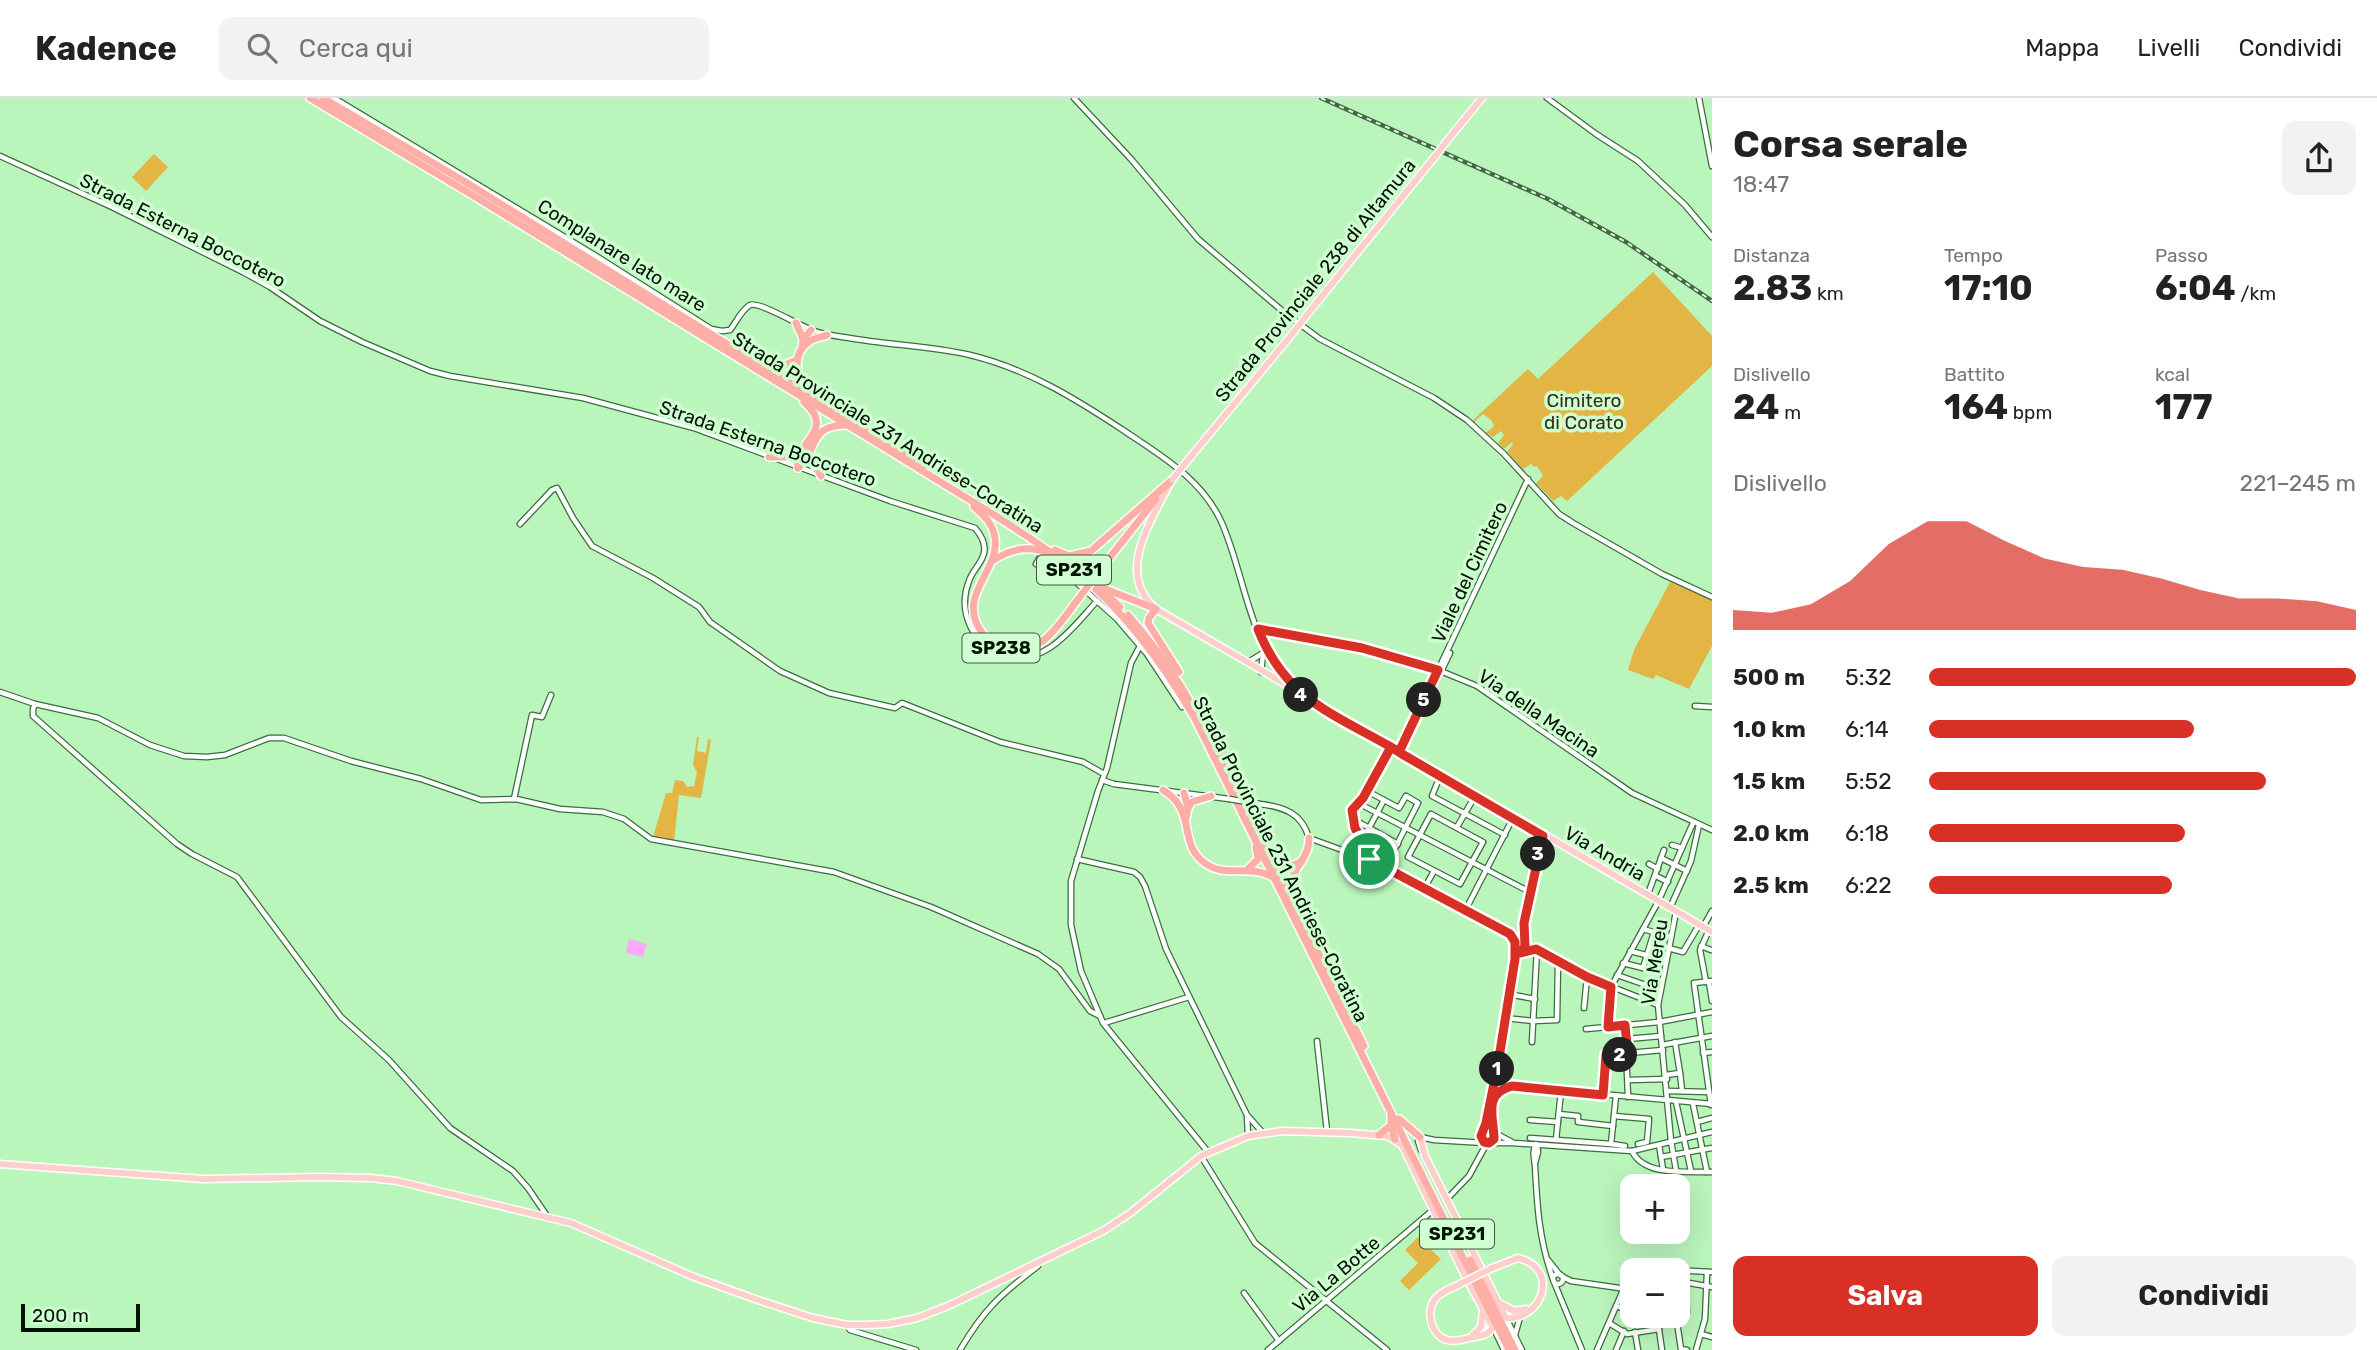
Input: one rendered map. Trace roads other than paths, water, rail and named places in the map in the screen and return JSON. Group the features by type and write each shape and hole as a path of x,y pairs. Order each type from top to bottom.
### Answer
{"highway":[{"name":"Strada Provinciale 231 Andriese-Coratina","path":"310,98 785,386 849,422 1048,550 1080,575 1134,630 1171,679 1194,717 1290,895 1515,1350"},
{"name":"Strada Provinciale 231 Andriese-Coratina","path":"323,98 738,350 1042,543 1079,568 1135,623 1193,703 1275,878 1509,1350"},
{"path":"796,323 807,340"},
{"path":"811,330 797,360 798,375 804,386 849,422"},
{"path":"807,340 827,335"},
{"path":"738,350 745,350 768,365 782,366 797,360"},
{"path":"785,386 810,407 816,421 814,435 801,451 797,461 798,468"},
{"path":"798,468 806,460 810,447 823,429 849,422"},
{"path":"810,447 812,461 821,476"},
{"path":"769,457 786,457 801,451"},
{"path":"925,473 987,518 995,538 991,562"},
{"path":"1042,543 1069,556 1091,551 1172,480"},
{"name":"SP238","path":"991,562 976,592 974,608 977,624 999,647 1023,651 1036,647 1052,632 1172,480"},
{"path":"991,562 1009,552 1032,548 1047,553 1074,574 1080,575"},
{"path":"1098,586 1156,609 1149,618 1150,629 1184,680 1230,763 1231,782"},
{"path":"1163,790 1184,806"},
{"path":"1184,793 1185,820 1190,842 1201,860 1223,871 1262,871 1275,878"},
{"path":"1184,806 1211,796"},
{"path":"1256,833 1278,863 1287,866 1302,861"},
{"path":"1247,869 1255,864 1258,856 1256,833"},
{"path":"1290,895 1291,878 1308,852 1309,838"},
{"path":"1390,1109 1395,1139"},
{"path":"1399,1119 1420,1137"},
{"path":"1379,1135 1391,1125"}],"main road":[{"name":"Strada Provinciale 238 di Altamura","path":"1156,609 1141,593 1137,558 1142,540 1172,480 1482,98"},
{"name":"Via Andria","path":"1156,609 1706,929"},
{"path":"0,1164 203,1180 371,1178 407,1183 571,1223 694,1277 813,1318 847,1325 888,1324 917,1318 948,1306 1112,1226 1201,1156 1248,1136 1262,1133 1327,1131 1379,1135 1395,1139 1402,1145 1439,1220 1483,1308 1493,1327 1485,1336 1456,1341 1446,1339 1437,1332 1431,1320 1434,1300 1445,1291 1460,1284 1492,1268 1518,1258 1534,1264 1541,1272 1541,1296 1520,1317 1506,1318 1498,1302 1447,1199 1425,1156 1420,1137"},
{"path":"1498,1302 1514,1311 1531,1307"},
{"path":"1470,1338 1481,1327 1483,1308"}],"street":[{"name":"Complanare lato mare","path":"334,98 596,256 711,329 730,330 742,312 750,305 757,304 827,335 940,349 1013,368 1074,398 1172,463 1196,484 1220,519 1264,645 1288,682 1302,696"},
{"path":"1074,98 1198,239 1286,314 1320,339 1425,393 1456,413 1502,452 1559,514 1662,574 1712,597"},
{"path":"1547,98 1638,161 1685,205 1712,237"},
{"path":"1699,98 1712,166"},
{"name":"Strada Esterna Boccotero","path":"0,156 112,207 243,272 320,321 362,342 430,370 450,376 583,398 694,428 798,468 975,528 985,546 984,554 969,581 965,608 974,635 997,653 1010,657 1027,657 1041,653 1065,636 1097,601"},
{"name":"Viale del Cimitero","path":"1400,753 1529,480"},
{"path":"520,524 557,488 592,546 653,578 699,607 710,622 780,671 828,693 895,708 902,703 1000,742 1083,762 1104,774"},
{"path":"1036,564 1040,557 1056,565 1117,619 1140,646 1182,707"},
{"name":"Via della Macina","path":"1258,629 1362,648 1440,671 1477,686 1632,793 1712,830"},
{"path":"1261,672 1264,645"},
{"path":"1140,646 1131,663 1104,774 1071,881 1071,925 1081,971 1103,1023 1208,1152"},
{"path":"1247,663 1263,653"},
{"path":"1261,672 1270,665 1270,657"},
{"path":"0,692 36,704 98,718 150,745 184,755 225,755 269,738 284,738 481,800 514,799 560,809 603,812 624,819 651,839 834,872 919,902 1038,954 1059,969 1090,1011 1100,1016"},
{"path":"514,799 532,715 542,717 551,695"},
{"path":"36,704 33,716 177,844 237,877 341,1017 389,1060 450,1128 513,1171 547,1217"},
{"path":"1695,706 1712,707"},
{"path":"1369,859 1370,854 1360,839 1352,810 1367,791 1391,747"},
{"path":"1440,775 1432,796 1505,835"},
{"path":"1102,780 1279,807 1296,815 1307,829 1309,838 1386,866 1587,977 1658,1005"},
{"path":"1367,791 1399,807 1406,796 1418,803 1386,866"},
{"path":"1457,827 1475,796"},
{"path":"1369,828 1384,800"},
{"path":"1358,803 1530,892"},
{"path":"1431,814 1483,842 1460,884 1408,857 1420,835 1431,814"},
{"path":"1466,909 1513,818"},
{"path":"1353,819 1398,844"},
{"path":"1608,1027 1611,987 1658,902 1696,824"},
{"name":"Via Mereu","path":"1676,1170 1658,1005 1673,910 1687,871 1696,824"},
{"path":"1487,1143 1482,1140 1483,1132 1498,1064 1508,994 1517,951 1523,941 1530,892 1543,836"},
{"path":"1672,845 1682,849"},
{"path":"1647,895 1664,850"},
{"path":"1661,858 1687,871"},
{"path":"1077,859 1134,873 1140,877 1166,949 1247,1115 1262,1133"},
{"path":"1649,864 1658,869"},
{"path":"1425,887 1434,871"},
{"path":"1656,876 1668,882"},
{"path":"1712,911 1701,946 1712,1000"},
{"path":"1643,929 1670,937"},
{"path":"1668,948 1684,952 1706,929"},
{"path":"1643,968 1654,932"},
{"path":"1510,934 1517,951"},
{"path":"1701,946 1712,950"},
{"path":"1517,951 1536,949"},
{"path":"1532,1042 1536,949"},
{"path":"1630,951 1666,960"},
{"path":"1505,1018 1557,1020 1558,961"},
{"path":"1623,963 1663,973"},
{"path":"1617,975 1660,990"},
{"path":"1584,1008 1587,977"},
{"path":"1493,1084 1712,1105 1709,1067 1703,1053 1694,983 1709,982"},
{"path":"1508,994 1535,999"},
{"path":"1103,1023 1189,997"},
{"path":"1586,1029 1659,1022 1712,1012"},
{"path":"1625,1025 1628,1097"},
{"path":"1627,1039 1661,1035"},
{"path":"1603,1095 1606,1055 1628,1055 1662,1048 1675,1042 1712,1036"},
{"path":"1317,1041 1327,1131"},
{"path":"1675,1042 1682,1091"},
{"path":"1703,1053 1712,1052"},
{"path":"1447,1199 1469,1176 1487,1143 1494,1139 1492,1105 1502,1085 1498,1064"},
{"path":"1629,1080 1680,1073"},
{"path":"1493,1084 1502,1085"},
{"path":"1556,1140 1561,1091"},
{"path":"1668,1091 1709,1092"},
{"path":"1611,1144 1616,1096"},
{"path":"1676,1102 1691,1171"},
{"path":"1632,1151 1636,1158 1650,1167 1709,1172 1693,1104"},
{"path":"1559,1114 1578,1116 1578,1122 1613,1126"},
{"path":"1247,1115 1248,1136"},
{"path":"1614,1116 1649,1119 1647,1142 1638,1144"},
{"path":"1697,1122 1712,1118"},
{"path":"1530,1120 1558,1122"},
{"path":"1463,1142 1483,1132 1493,1132 1513,1143"},
{"path":"1425,1156 1419,1144 1420,1137 1463,1142 1525,1143 1632,1151 1712,1132"},
{"path":"1530,1138 1625,1146"},
{"path":"1423,1147 1434,1140"},
{"path":"1525,1143 1536,1154"},
{"path":"1536,1144 1536,1212 1545,1253 1559,1280 1560,1295 1582,1350"},
{"path":"1536,1154 1551,1145"},
{"path":"1659,1145 1663,1170"},
{"path":"1661,1157 1712,1148"},
{"path":"1201,1156 1255,1243 1387,1350"},
{"name":"Via La Botte","path":"1268,1350 1434,1209"},
{"path":"1423,1220 1439,1220"},
{"path":"960,1350 991,1303 1038,1266 1038,1262"},
{"path":"1690,1271 1709,1272 1709,1286 1696,1350"},
{"path":"1559,1280 1620,1287"},
{"path":"1690,1283 1709,1286"},
{"path":"1244,1293 1279,1341"},
{"path":"1597,1350 1620,1297"},
{"path":"1616,1306 1620,1307"},
{"path":"1705,1309 1712,1311"},
{"path":"1514,1311 1506,1318 1522,1350"},
{"path":"1515,1336 1520,1317"},
{"path":"1609,1323 1624,1331 1659,1329 1662,1350"},
{"path":"847,1325 850,1330 916,1350"},
{"path":"1481,1327 1493,1327 1504,1350"},
{"path":"1679,1328 1681,1349 1687,1350"},
{"path":"1616,1350 1624,1331"},
{"path":"1635,1332 1638,1350"},
{"path":"1701,1334 1712,1337"},
{"path":"1485,1336 1500,1342"}],"railway":[{"path":"1321,98 1548,199 1626,242 1712,301"}],"park label":[{"name":"Cimitero di Corato","path":"1584,411"}]}
